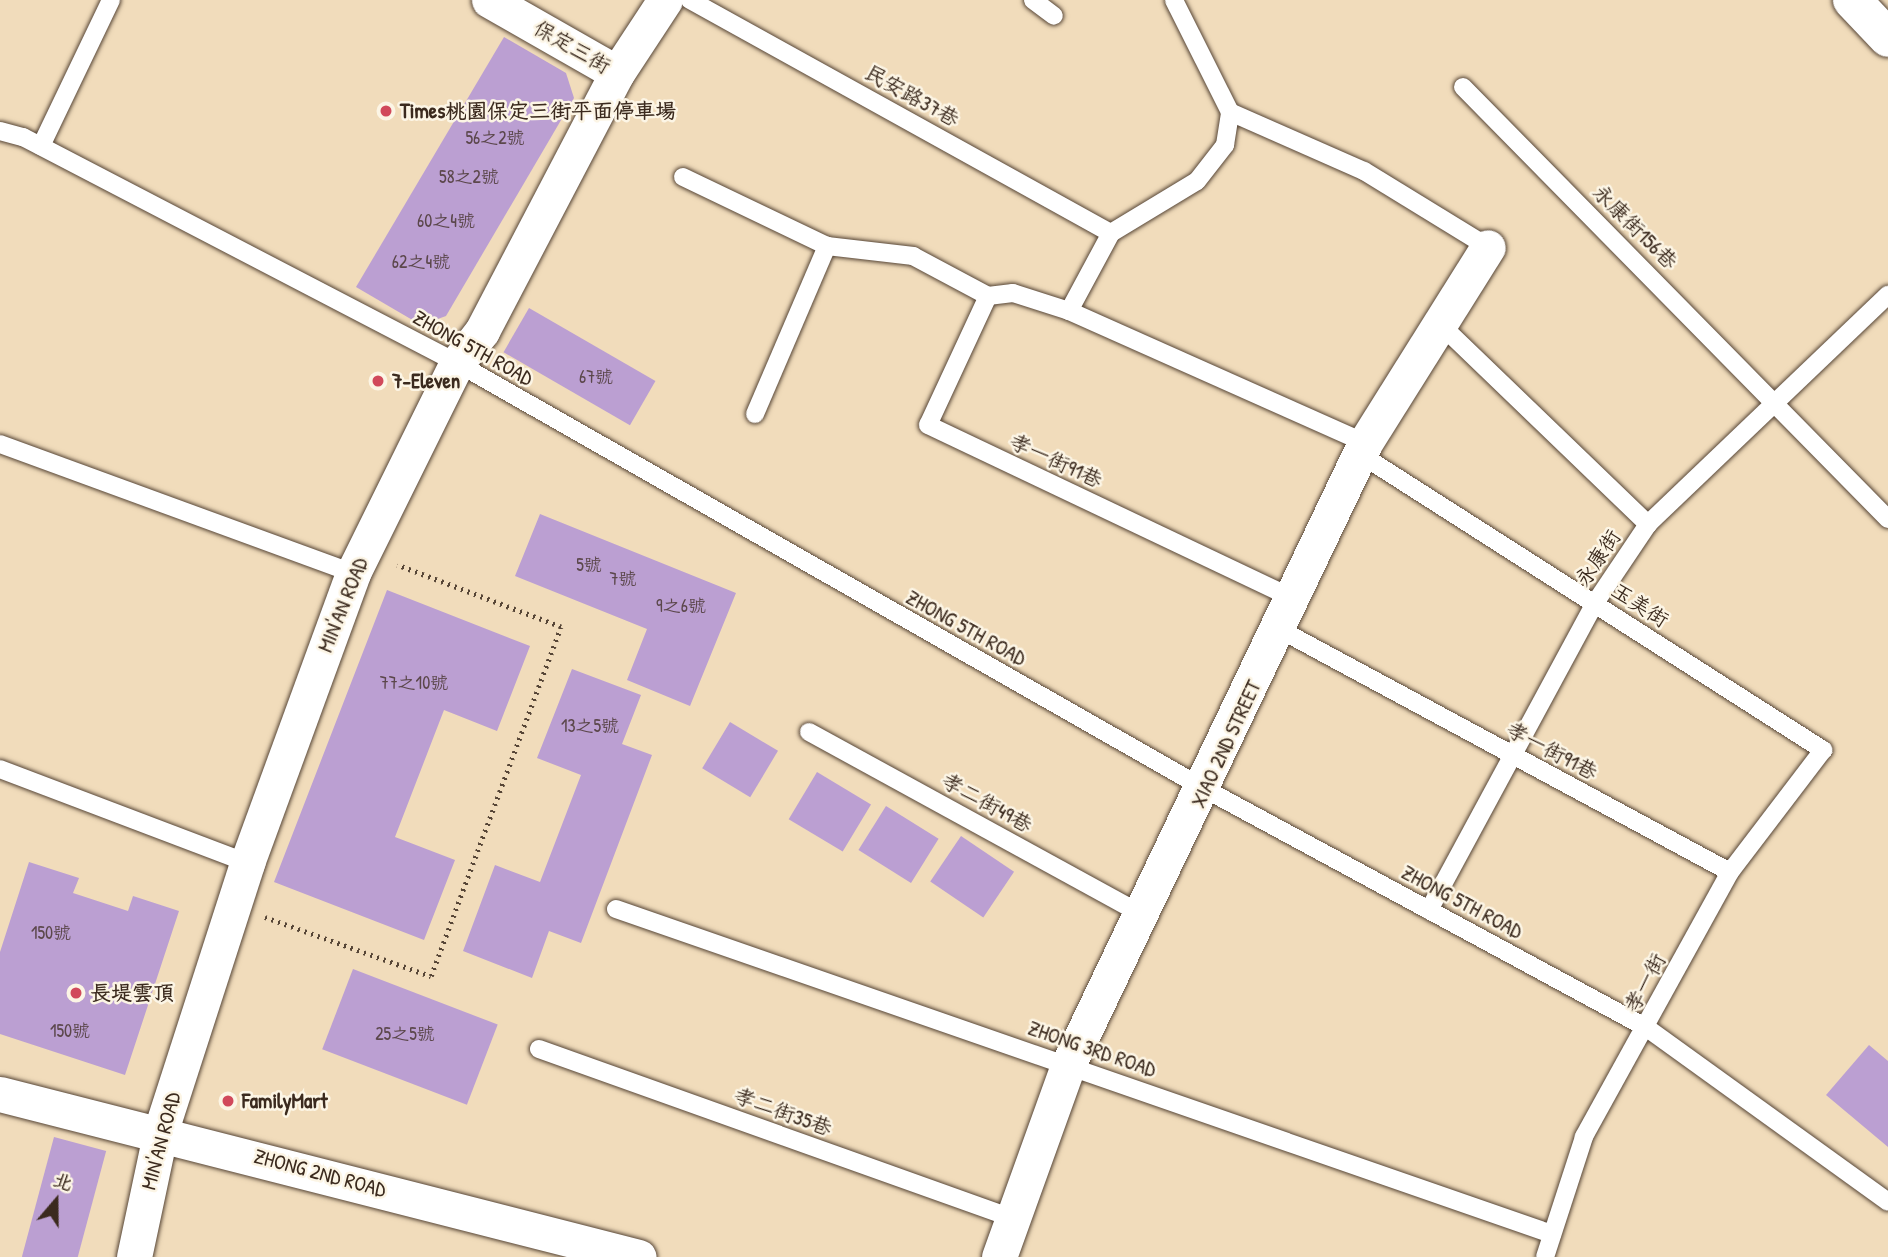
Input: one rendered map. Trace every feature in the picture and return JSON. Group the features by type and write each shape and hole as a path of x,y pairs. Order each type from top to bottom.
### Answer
{"main road":[{"path":"1852,0 1888,38"}],"street":[{"name":"保定三街","path":"489,0 617,73"},
{"name":"MIN'AN ROAD","path":"134,1257 161,1130 233,906 358,563 457,363 482,331 617,73 665,0"},
{"name":"XIAO 2ND STREET","path":"999,1257 1068,1065 1205,789 1362,449 1488,247"},
{"name":"ZHONG 2ND ROAD","path":"0,1094 161,1130 639,1257"}],"lane":[{"path":"41,146 111,0"},
{"name":"民安路37巷","path":"690,0 1111,233"},
{"path":"1033,0 1054,16"},
{"path":"1069,311 1111,233 1196,181 1225,145 1230,112 1174,0"},
{"name":"永康街156巷","path":"1462,87 1774,400 1888,519"},
{"path":"1230,112 1364,171 1488,247"},
{"name":"ZHONG 5TH ROAD","path":"0,131 41,146 457,363 1205,789 1647,1028 1888,1202"},
{"path":"683,177 827,246 913,256 988,296"},
{"path":"755,414 827,246"},
{"name":"玉美街","path":"988,296 1013,293 1069,311 1362,449 1824,750"},
{"name":"永康街","path":"1429,910 1595,603 1648,524 1774,400 1888,295"},
{"name":"孝一街91巷","path":"988,296 928,425 1286,613 1513,755 1730,872"},
{"path":"1440,324 1648,524"},
{"path":"0,444 358,563"},
{"name":"孝二街49巷","path":"809,732 1143,915"},
{"name":"孝一街","path":"1545,1257 1584,1137 1647,1028 1730,872 1824,750"},
{"path":"0,769 247,863"},
{"name":"ZHONG 3RD ROAD","path":"615,909 1552,1234"},
{"name":"孝二街35巷","path":"538,1049 1012,1218"}],"path":[{"path":"233,906 430,976 561,627 358,563"}],"building":[{"path":"504,37 566,73 574,98 446,316 421,325 356,287"},
{"path":"529,308 655,381 630,425 504,352"},
{"path":"540,514 736,593 690,706 627,680 647,629 515,576"},
{"path":"387,590 530,646 497,731 444,710 395,837 455,860 424,940 274,882"},
{"path":"572,669 641,695 622,744 652,755 581,943 549,931 532,978 463,951 495,865 540,882 581,775 537,758"},
{"path":"730,722 778,751 750,797 702,768"},
{"path":"817,772 871,804 843,852 789,819"},
{"path":"886,806 939,839 911,883 858,850"},
{"path":"961,836 1014,872 983,917 930,882"},
{"name":"長堤雲頂","path":"29,862 79,878 73,893 128,911 133,896 179,911 125,1075 0,1034 0,952"},
{"path":"353,969 498,1025 467,1105 322,1049"},
{"path":"1869,1045 1888,1061 1888,1147 1826,1095"},
{"path":"54,1137 106,1151 78,1257 22,1257"}],"place":[{"name":"Times桃園保定三街平面停車場","path":"386,111"},
{"name":"7-Eleven","path":"378,381"},
{"name":"長堤雲頂","path":"76,993"},
{"name":"FamilyMart","path":"228,1101"}]}
